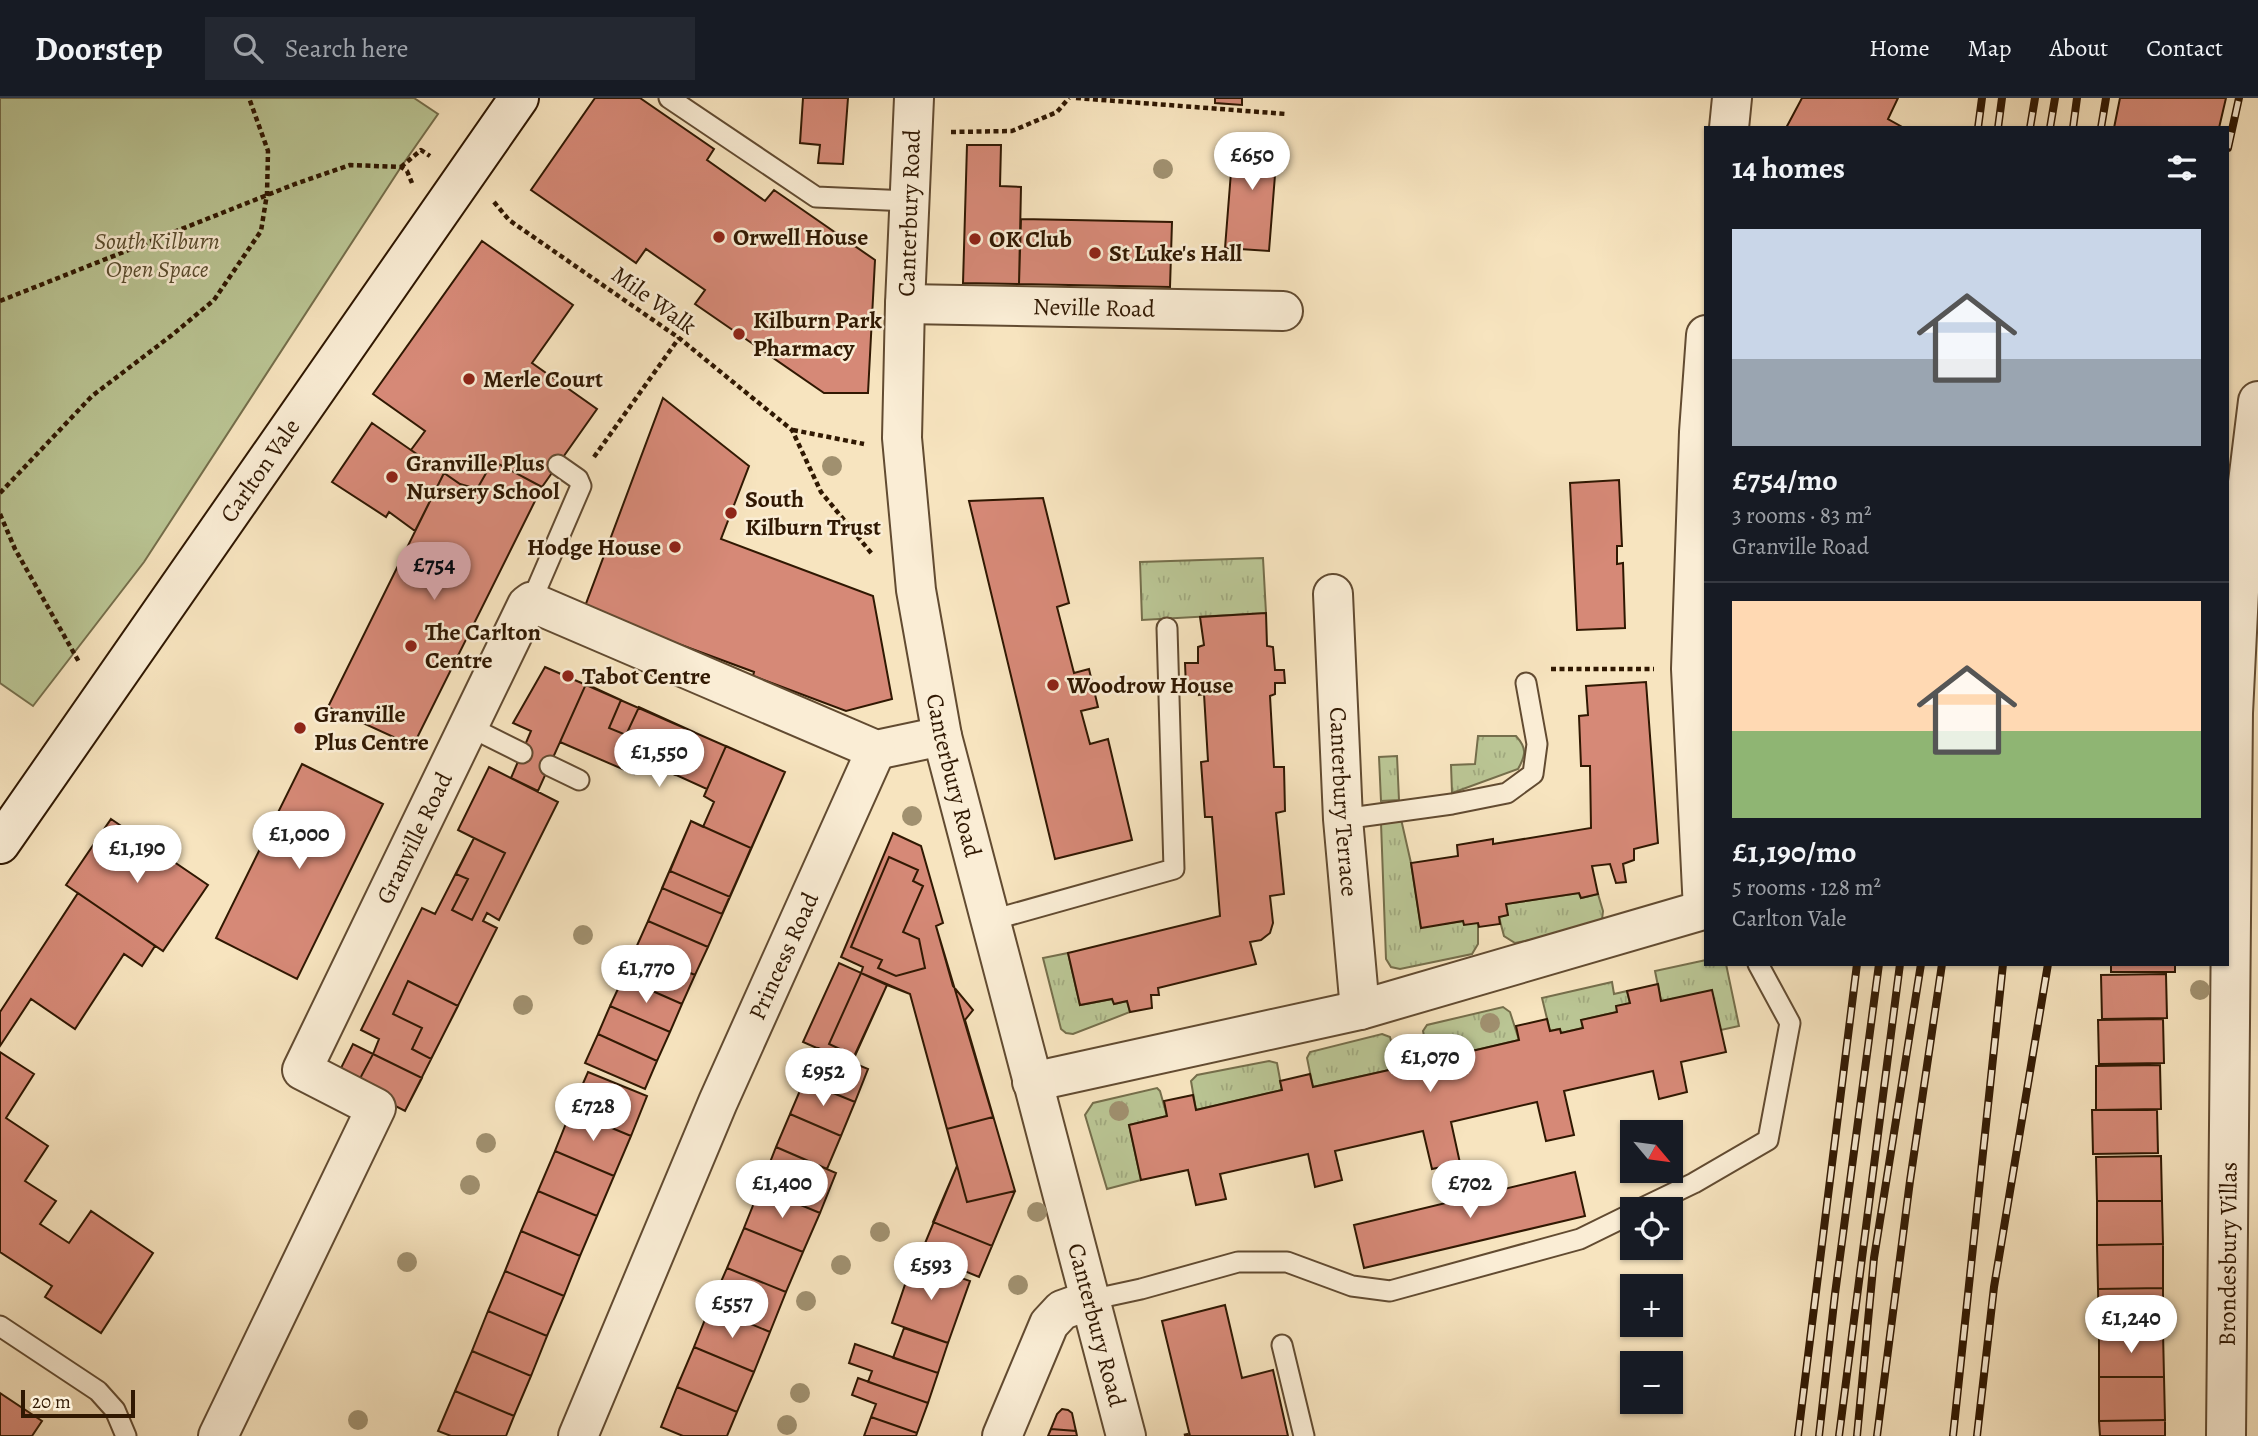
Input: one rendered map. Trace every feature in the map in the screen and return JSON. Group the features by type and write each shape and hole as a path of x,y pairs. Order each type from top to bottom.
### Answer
{"street":[{"name":"Carlton Vale","path":"0,844 519,98"},
{"path":"1729,126 1732,98"},
{"name":"Canterbury Road","path":"913,115 902,438 916,590 942,736 1126,1436"},
{"name":"Neville Road","path":"905,304 1283,312"},
{"path":"1704,363 1691,669 1704,895"},
{"name":"Brondesbury Villas","path":"2226,1436 2245,895 2230,762 2242,531 2258,401"},
{"name":"Canterbury Terrace","path":"1333,594 1343,819 1360,1010"},
{"path":"531,601 876,750 942,736"},
{"name":"Granville Road","path":"218,1436 376,1108 302,1070 531,601"},
{"name":"Princess Road","path":"579,1436 718,1102 876,750"},
{"path":"1032,1082 1360,1010 1704,912"},
{"path":"1002,1436 1048,1324 1062,1310 1090,1300"}],"lane":[{"path":"669,98 816,197 909,201"},
{"path":"531,601 581,486 579,479 558,466"},
{"path":"992,920 1174,869 1167,628"},
{"path":"1343,819 1452,804 1507,793 1525,780 1533,774 1537,744 1526,683"},
{"path":"468,726 522,752"},
{"path":"550,766 579,780"},
{"path":"1665,1197 1768,1140 1790,1023 1759,966"},
{"path":"1090,1300 1238,1262 1287,1262 1352,1286 1390,1291 1580,1239 1620,1219"},
{"path":"0,1326 98,1391 115,1410 126,1436"},
{"path":"1282,1345 1304,1436"}],"path":[{"path":"0,493 92,396 214,300 261,231 267,194 268,151 249,98"},
{"path":"913,115 1012,131 1057,112 1069,98"},
{"path":"1076,98 1286,114"},
{"path":"401,167 421,150 430,156"},
{"path":"0,302 267,194 350,165 401,167 407,171 414,187"},
{"name":"Mile Walk","path":"494,202 509,220 679,338 793,430 821,492 868,550 916,590"},
{"path":"579,479 679,338"},
{"name":"Mile Walk","path":"793,430 864,444 902,438"},
{"path":"0,514 15,549 100,699"},
{"path":"1526,683 1551,669 1691,669"}],"green space":[{"name":"South Kilburn Open Space","path":"0,98 414,98 438,114 144,562 33,706 0,683"},
{"path":"1263,558 1266,613 1142,620 1140,562"},
{"path":"1478,736 1516,736 1524,748 1521,764 1518,769 1452,793 1451,765 1475,764"},
{"path":"1397,756 1399,800 1381,801 1379,757"},
{"path":"1401,819 1421,927 1463,921 1478,923 1478,944 1472,954 1400,969 1391,967 1386,959 1381,823"},
{"path":"1579,893 1581,898 1598,894 1603,911 1602,920 1593,927 1515,943 1504,936 1499,917 1507,915 1506,904"},
{"path":"1068,953 1080,1005 1112,999 1114,1004 1127,1001 1130,1012 1073,1034 1061,1029 1043,958"},
{"path":"1704,960 1704,966 1726,966 1739,1026 1721,1030 1661,1001 1655,971"},
{"path":"1612,982 1614,994 1627,991 1630,1003 1617,1012 1582,1020 1583,1028 1561,1033 1559,1029 1550,1031 1542,998"},
{"path":"1503,1007 1510,1012 1519,1040 1429,1061 1423,1031 1427,1025"},
{"path":"1382,1034 1390,1037 1398,1068 1313,1087 1307,1058 1310,1052"},
{"path":"1269,1061 1277,1063 1282,1090 1196,1110 1191,1081 1197,1075"},
{"path":"1157,1088 1167,1116 1129,1125 1141,1180 1107,1189 1085,1115 1093,1103"}],"building":[{"name":"Orwell House","path":"595,98 640,98 714,149 707,160 765,201 774,190 875,260 868,393 824,393 695,304 705,290 646,249 636,263 531,190"},
{"path":"803,98 848,98 843,164 818,163 820,145 800,143"},
{"path":"1215,98 1242,98 1242,105 1215,103"},
{"path":"1802,98 1898,98 1888,119 1900,126 1787,126"},
{"path":"2120,98 2226,98 2219,126 2114,126"},
{"path":"1234,134 1278,137 1269,251 1225,248"},
{"name":"OK Club","path":"967,145 1001,145 1000,186 1021,187 1019,284 963,283"},
{"name":"St Luke's Hall","path":"1021,219 1172,222 1170,287 1019,284"},
{"name":"Merle Court","path":"482,241 573,305 532,363 597,409 542,487 493,461 477,489 460,484 411,450 425,431 373,394"},
{"name":"Hodge House","path":"663,398 749,466 721,539 873,596 892,699 846,711 753,676 754,672 584,609"},
{"path":"372,423 444,473 415,531 389,512 386,517 332,482"},
{"name":"The Carlton Centre","path":"493,461 542,487 413,746 328,707 444,473 460,484 477,489"},
{"path":"1619,480 1622,546 1617,546 1617,564 1623,563 1625,628 1577,630 1570,483"},
{"name":"Woodrow House","path":"1043,498 1069,603 1057,607 1074,673 1089,669 1098,707 1081,711 1090,744 1108,739 1132,840 1055,859 969,501"},
{"path":"1266,613 1267,646 1273,647 1275,670 1284,670 1285,683 1275,683 1275,694 1270,696 1274,767 1284,767 1285,811 1276,813 1284,894 1270,896 1273,923 1270,933 1261,940 1250,942 1256,964 1158,988 1159,995 1151,995 1152,1008 1130,1012 1127,1001 1114,1004 1112,999 1080,1005 1068,953 1220,916 1212,817 1205,817 1201,762 1208,761 1204,694 1199,695 1200,688 1186,688 1185,663 1198,663 1198,647 1204,645 1200,617"},
{"path":"545,667 785,772 708,947 648,921 691,821 703,827 714,802 704,796 707,789 641,759 634,774 560,742 538,791 511,778 531,731 513,723"},
{"path":"1646,682 1658,843 1634,849 1634,860 1623,864 1626,882 1616,883 1610,864 1592,866 1598,894 1581,898 1579,893 1506,904 1508,915 1499,917 1500,924 1479,927 1478,923 1464,925 1463,921 1421,928 1411,863 1458,856 1457,845 1493,839 1493,844 1591,828 1590,766 1581,766 1579,716 1588,715 1586,686"},
{"path":"586,684 621,700 609,728 626,735 639,707 694,732 675,775 641,759 634,774 560,742"},
{"path":"726,746 785,772 722,914 662,888 691,821 703,827 714,802 704,796"},
{"path":"302,764 383,804 297,979 216,938"},
{"path":"489,767 558,802 499,920 487,913 483,921 497,928 405,1111 337,1076 353,1044 373,1054 379,1039 361,1030 422,908 435,914 474,838 458,830"},
{"path":"111,819 208,885 163,951 66,885"},
{"path":"691,821 751,848 730,897 670,871"},
{"path":"893,833 921,846 943,923 936,926 953,986 973,1010 965,1020 1015,1191 979,1277 921,1253 957,1166 910,994 887,985 851,1063 803,1042 839,963 861,973 863,967 841,957"},
{"path":"893,833 921,846 943,923 936,926 993,1117 947,1129 910,994 861,973 863,967 841,957"},
{"path":"893,833 921,846 943,923 936,926 953,986 973,1010 965,1020 1015,1191 967,1202 910,994 861,973 863,967 841,957"},
{"path":"893,833 921,846 943,923 936,926 953,986 973,1010 965,1020 1015,1191 992,1246 933,1222 957,1166 910,994 861,973 863,967 841,957"},
{"path":"474,838 505,853 472,920 452,910 468,879 456,874"},
{"path":"889,857 918,870 913,881 923,886 903,932 919,939 925,968 896,976 878,968 882,960 851,947"},
{"path":"78,893 155,946 142,966 124,954 75,1029 31,999 0,1046 0,1012"},
{"path":"648,921 708,947 695,975 635,950"},
{"path":"635,950 695,975 682,1004 623,978"},
{"path":"2111,966 2175,966 2175,972 2111,972"},
{"path":"861,973 887,985 855,1056 829,1044"},
{"path":"2166,974 2167,1018 2102,1019 2101,975"},
{"path":"623,978 682,1004 670,1032 610,1006"},
{"path":"408,981 458,1006 431,1059 412,1049 422,1028 393,1014"},
{"path":"1658,984 1661,1001 1712,990 1726,1052 1681,1062 1687,1092 1659,1099 1653,1071 1564,1091 1574,1135 1546,1141 1537,1102 1451,1122 1460,1163 1432,1169 1423,1131 1335,1151 1342,1180 1315,1187 1308,1154 1220,1174 1226,1199 1196,1205 1188,1170 1141,1180 1129,1125 1167,1116 1164,1101 1193,1095 1196,1110 1282,1090 1280,1081 1310,1074 1313,1087 1398,1068 1393,1051 1425,1043 1429,1061 1519,1040 1516,1026 1547,1019 1550,1031 1560,1029 1561,1033 1583,1028 1581,1020 1617,1012 1616,1006 1630,1003 1627,991"},
{"path":"610,1006 670,1032 657,1061 598,1034"},
{"path":"2163,1019 2164,1063 2099,1064 2098,1020"},
{"path":"598,1034 657,1061 645,1089 585,1063"},
{"path":"818,1048 868,1069 855,1102 804,1081"},
{"path":"0,1052 34,1074 6,1118 48,1146 25,1181 56,1201 40,1224 69,1243 91,1211 153,1253 101,1333 45,1297 52,1286 0,1252"},
{"path":"373,1054 422,1078 405,1111 356,1086"},
{"path":"2160,1065 2161,1109 2096,1110 2096,1066"},
{"path":"588,1072 647,1096 631,1136 571,1111"},
{"path":"804,1081 855,1102 841,1136 790,1114"},
{"path":"2092,1110 2157,1110 2158,1153 2093,1154"},
{"path":"571,1111 631,1136 614,1176 555,1151"},
{"path":"790,1114 841,1136 827,1169 776,1147"},
{"path":"776,1147 836,1173 820,1213 760,1188"},
{"path":"555,1151 614,1176 597,1216 538,1191"},
{"path":"2161,1156 2162,1201 2097,1201 2096,1157"},
{"path":"1575,1172 1585,1216 1364,1268 1354,1225"},
{"path":"760,1188 820,1213 803,1252 744,1228"},
{"path":"538,1191 597,1216 580,1256 521,1231"},
{"path":"2097,1201 2162,1201 2163,1244 2097,1245"},
{"path":"744,1228 803,1252 786,1292 727,1268"},
{"path":"521,1231 580,1256 564,1296 505,1271"},
{"path":"2163,1244 2163,1288 2098,1289 2097,1245"},
{"path":"913,1261 970,1281 948,1343 892,1323"},
{"path":"727,1268 786,1292 770,1332 710,1307"},
{"path":"505,1271 564,1296 547,1336 488,1311"},
{"path":"2163,1288 2163,1332 2099,1334 2098,1289"},
{"path":"1225,1305 1242,1378 1273,1370 1288,1436 1190,1436 1162,1321"},
{"path":"710,1307 770,1332 754,1372 694,1347"},
{"path":"488,1311 547,1336 531,1376 472,1351"},
{"path":"904,1328 948,1343 938,1373 893,1358"},
{"path":"2163,1332 2164,1377 2099,1377 2099,1334"},
{"path":"855,1344 938,1373 928,1403 868,1382 872,1371 849,1363"},
{"path":"694,1347 754,1372 737,1412 677,1387"},
{"path":"472,1351 531,1376 514,1416 455,1391"},
{"path":"2099,1377 2164,1377 2165,1420 2099,1421"},
{"path":"858,1378 928,1403 917,1433 871,1417 876,1404 852,1395"},
{"path":"677,1387 737,1412 727,1436 683,1436 661,1427"},
{"path":"455,1391 514,1416 506,1436 451,1436 438,1431"},
{"path":"0,1393 42,1421 32,1436 0,1436"},
{"path":"1062,1409 1072,1413 1077,1436 1048,1436 1057,1414"},
{"path":"871,1417 917,1433 916,1436 864,1436"},
{"path":"2165,1420 2165,1436 2100,1436 2099,1421"},
{"path":"1051,1429 1076,1431 1077,1436 1048,1436"},
{"path":"1051,1429 1076,1431 1077,1436 1048,1436"},
{"path":"1051,1429 1076,1431 1077,1436 1048,1436"}],"railway":[{"path":"1978,126 1982,98"},
{"path":"1998,126 2002,98"},
{"path":"2030,126 2035,98"},
{"path":"2050,126 2055,98"},
{"path":"2073,126 2077,98"},
{"path":"2101,126 2106,98"},
{"path":"2229,143 2239,98"},
{"path":"1798,1436 1857,966"},
{"path":"1819,1436 1879,966"},
{"path":"1839,1436 1900,966"},
{"path":"1857,1436 1874,1258 1921,966"},
{"path":"1877,1436 1942,966"},
{"path":"1953,1436 2003,966"},
{"path":"1977,1436 1994,1287 2048,966"}],"place":[{"name":"Orwell House","path":"719,237"},
{"name":"OK Club","path":"975,239"},
{"name":"St Luke's Hall","path":"1095,253"},
{"name":"Kilburn Park Pharmacy","path":"739,334"},
{"name":"Merle Court","path":"469,379"},
{"name":"Granville Plus Nursery School","path":"392,477"},
{"name":"South Kilburn Trust","path":"731,513"},
{"name":"Hodge House","path":"675,547"},
{"name":"The Carlton Centre","path":"411,646"},
{"name":"Tabot Centre","path":"568,676"},
{"name":"Woodrow House","path":"1053,685"},
{"name":"Granville Plus Centre","path":"300,728"}]}
